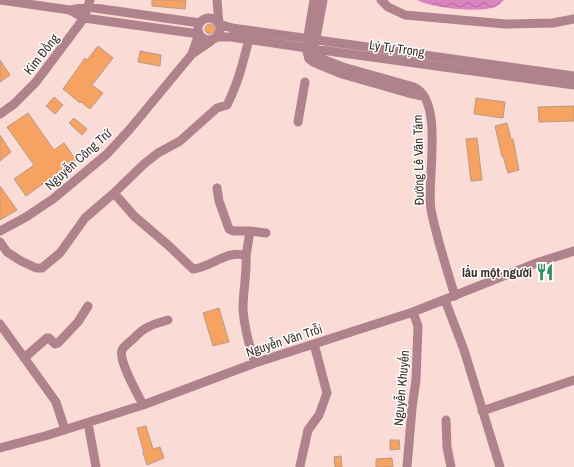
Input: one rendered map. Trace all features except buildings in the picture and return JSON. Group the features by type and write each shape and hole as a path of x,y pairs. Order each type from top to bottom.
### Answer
{"street":[{"path":"0,0 70,10 84,18 199,34"},
{"path":"311,44 314,0"},
{"path":"311,44 323,0"},
{"path":"381,0 388,8 405,15 505,24 552,23 574,19"},
{"path":"217,2 220,31 214,39 204,39 199,34 198,27 217,2"},
{"path":"70,10 89,3 201,22 210,18 217,21 219,24"},
{"name":"Kim Đồng","path":"0,114 14,104 36,82 84,18 89,3"},
{"name":"Lý Tự Trọng","path":"219,24 311,44 574,85"},
{"name":"Nguyễn Công Trứ","path":"192,54 199,34"},
{"name":"Lý Tự Trọng","path":"214,39 231,37 311,44 574,76"},
{"name":"Nguyễn Công Trứ","path":"0,231 53,200 107,154 130,129 192,54 214,39"},
{"path":"0,242 7,252 21,262 36,268 42,268 60,253 84,218 114,193 144,164 158,153 180,140 217,108 228,105 240,73 249,39"},
{"name":"Đường Lê Văn Tám","path":"311,44 309,58 318,65 374,84 423,96 429,105 433,120 430,194 431,209 455,296"},
{"path":"298,122 305,82"},
{"path":"217,188 219,201 229,229 233,231 266,233"},
{"path":"114,193 134,216 168,245 193,270 230,256 239,254 246,256"},
{"path":"250,231 246,256 243,308 245,327 255,363"},
{"name":"Nguyễn Văn Trỗi","path":"0,448 88,424 255,363 414,312 539,262 574,251"},
{"path":"445,300 464,350 500,467"},
{"path":"24,358 47,338 55,344 58,342 78,322 88,306"},
{"name":"Nguyễn Khuyến","path":"407,467 416,380 418,326 414,312"},
{"path":"143,405 124,364 122,350 139,332 146,327 168,320"},
{"path":"0,324 56,402 65,430"},
{"path":"300,466 308,430 319,415 327,394 314,344"},
{"path":"482,411 574,380"},
{"path":"446,420 447,447 451,467"},
{"path":"88,424 96,467"}],"water":[{"path":"417,0 504,0 497,6 490,8 469,10 445,8"}],"place":[{"name":"lẩu một người","path":"545,272"}]}
